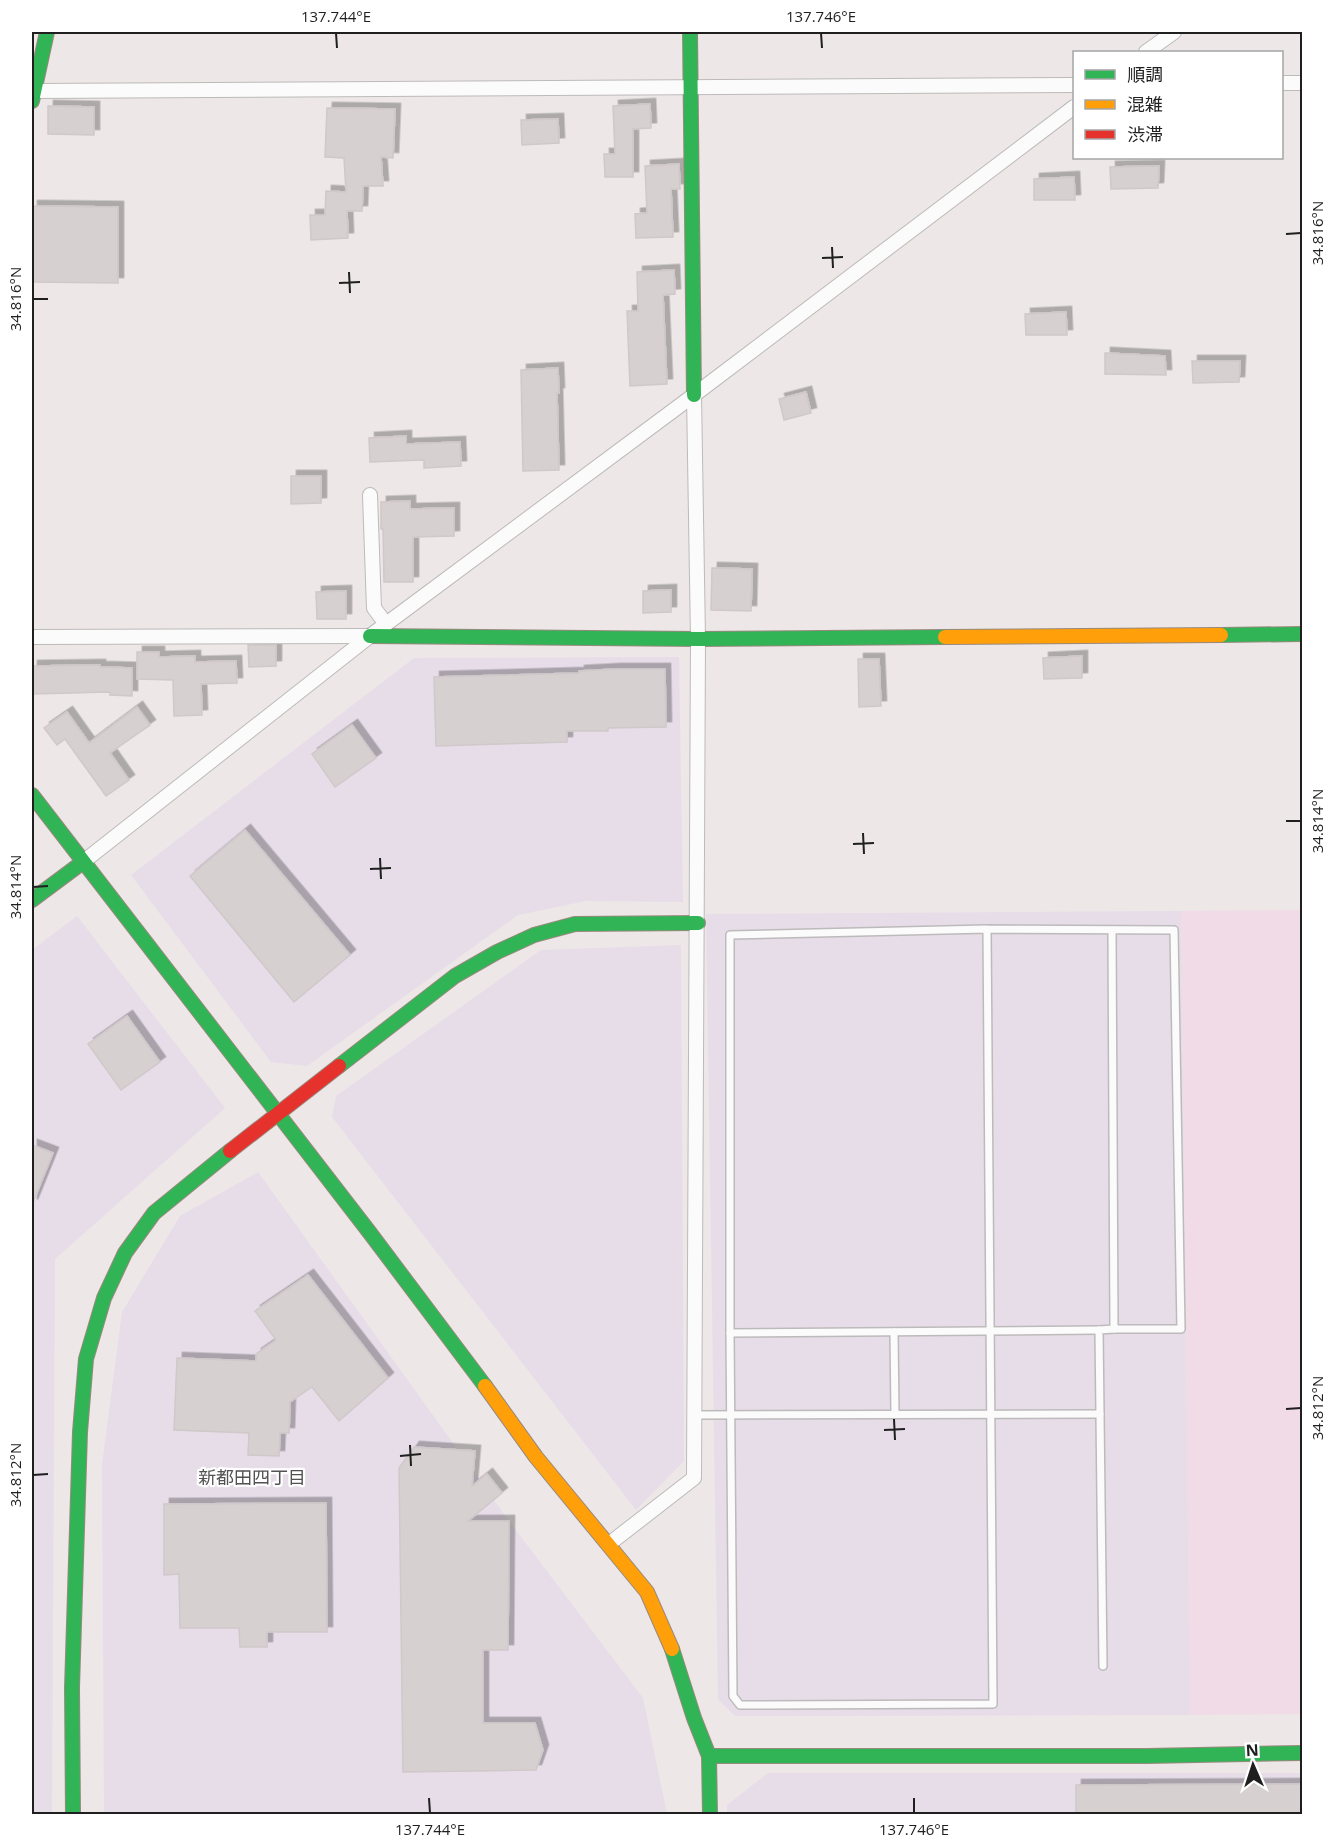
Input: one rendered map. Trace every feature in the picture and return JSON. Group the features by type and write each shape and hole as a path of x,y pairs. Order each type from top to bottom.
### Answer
{"street":[{"path":"47,32 33,96 691,87 1073,85"},
{"path":"609,1544 694,1478 698,639 690,32"},
{"path":"1147,51 1174,32"},
{"path":"1283,83 1302,83"},
{"path":"32,900 370,636 694,395 1073,108"},
{"path":"370,495 374,608 386,624"},
{"path":"32,638 370,636 698,639 1302,634"},
{"path":"32,795 377,1242 536,1457 647,1592 674,1652 694,1718 709,1756 710,1815"},
{"path":"73,1815 72,1688 80,1432 86,1359 101,1308 125,1253 154,1213 204,1171 278,1116 455,976 497,952 534,935 575,924 698,923"},
{"path":"709,1756 1148,1756 1302,1753"}],"lane":[{"path":"730,1333 894,1332 991,1331 1100,1330 1114,1329 1181,1329 1174,930 987,929 730,935 730,1333 733,1696 740,1705 993,1704 992,1414 991,1331 987,929"},
{"path":"1112,930 1114,1329"},
{"path":"1100,1330 1103,1666"},
{"path":"894,1332 895,1414"},
{"path":"695,1415 1100,1414"}],"shaded area":[{"path":"679,657 683,902 586,901 518,915 307,1066 271,1062 131,875 414,658"},
{"path":"1302,910 1302,1714 1190,1715 1181,911"},
{"path":"1181,911 1190,1715 735,1716 718,1699 706,914"},
{"path":"77,916 225,1108 55,1259 52,1814 32,1814 32,950"},
{"path":"681,945 684,1461 636,1510 332,1117 336,1096 541,950"},
{"path":"258,1172 509,1521 643,1698 667,1814 104,1814 102,1465 122,1312 180,1216"},
{"path":"768,1773 1302,1773 1302,1814 727,1814 727,1805"}],"building":[{"path":"650,104 651,128 633,129 633,177 605,177 604,154 615,154 613,106"},
{"path":"48,106 94,107 94,135 48,134"},
{"path":"327,108 395,109 393,158 381,157 383,186 363,186 362,211 347,211 348,238 311,240 310,215 325,215 326,191 346,192 344,158 325,157"},
{"path":"558,119 559,143 522,145 521,120"},
{"path":"679,164 680,189 671,189 673,237 636,238 635,214 647,213 645,166"},
{"path":"1159,166 1158,188 1111,189 1110,167"},
{"path":"1074,177 1075,200 1034,200 1034,179"},
{"path":"32,206 118,207 118,283 32,282"},
{"path":"674,270 675,294 663,295 667,384 630,386 627,311 638,311 637,272"},
{"path":"1066,312 1067,335 1026,335 1025,314"},
{"path":"1105,353 1165,356 1166,375 1105,374"},
{"path":"1192,361 1240,361 1239,382 1193,383"},
{"path":"558,368 559,470 523,471 521,370"},
{"path":"806,392 811,413 784,420 779,399"},
{"path":"406,436 406,444 460,442 461,466 424,468 424,460 370,462 369,438"},
{"path":"291,476 321,476 321,503 291,504"},
{"path":"410,501 410,509 454,508 454,536 413,537 413,582 384,582 381,502"},
{"path":"712,568 752,569 751,611 711,610"},
{"path":"671,590 671,612 643,613 643,591"},
{"path":"346,591 346,619 317,619 316,592"},
{"path":"248,645 276,645 276,666 249,667"},
{"path":"137,652 159,652 159,657 195,656 195,662 236,661 237,683 201,684 202,715 174,716 173,680 137,679"},
{"path":"1082,656 1082,678 1044,679 1043,658"},
{"path":"858,659 879,659 881,706 859,707"},
{"path":"100,665 100,667 132,668 132,696 110,695 110,692 32,694 32,666"},
{"path":"665,669 666,727 567,731 567,742 436,746 434,677 579,673 579,671"},
{"path":"137,707 150,725 110,753 129,780 106,796 65,739 57,745 44,728 67,712 89,743"},
{"path":"352,725 376,758 335,787 312,754"},
{"path":"245,830 350,955 294,1002 190,876"},
{"path":"127,1016 160,1062 121,1090 88,1044"},
{"path":"32,1145 53,1153 32,1205"},
{"path":"308,1275 388,1378 339,1421 312,1387 290,1402 289,1433 280,1433 279,1456 248,1455 249,1433 174,1430 177,1358 256,1361 256,1354 276,1340 255,1311"},
{"path":"414,1447 475,1451 472,1486 487,1474 502,1493 468,1521 509,1521 508,1650 483,1650 483,1723 535,1723 543,1750 536,1770 403,1772 399,1468"},
{"path":"326,1503 327,1632 267,1632 267,1647 240,1647 239,1628 180,1628 179,1574 164,1575 164,1504"},
{"path":"1302,1784 1302,1815 1076,1815 1076,1785"}],"traffic: fast":[{"path":"32,101 47,32"},
{"path":"690,32 694,395"},
{"path":"1221,635 1302,634"},
{"path":"370,636 698,639 945,637"},
{"path":"32,795 370,1233 485,1386"},
{"path":"32,900 83,862"},
{"path":"339,1066 455,976 497,952 534,935 575,924 698,923"},
{"path":"73,1814 72,1688 80,1432 86,1359 104,1298 125,1253 154,1213 230,1151"},
{"path":"672,1649 709,1756 710,1814"},
{"path":"709,1756 1147,1756 1302,1753"}],"traffic: slow":[{"path":"945,637 1221,635"},
{"path":"485,1386 536,1457 647,1592 672,1649"}],"traffic: jam":[{"path":"230,1151 339,1066"}],"district":[{"name":"新都田四丁目","path":"252,1477"}]}
